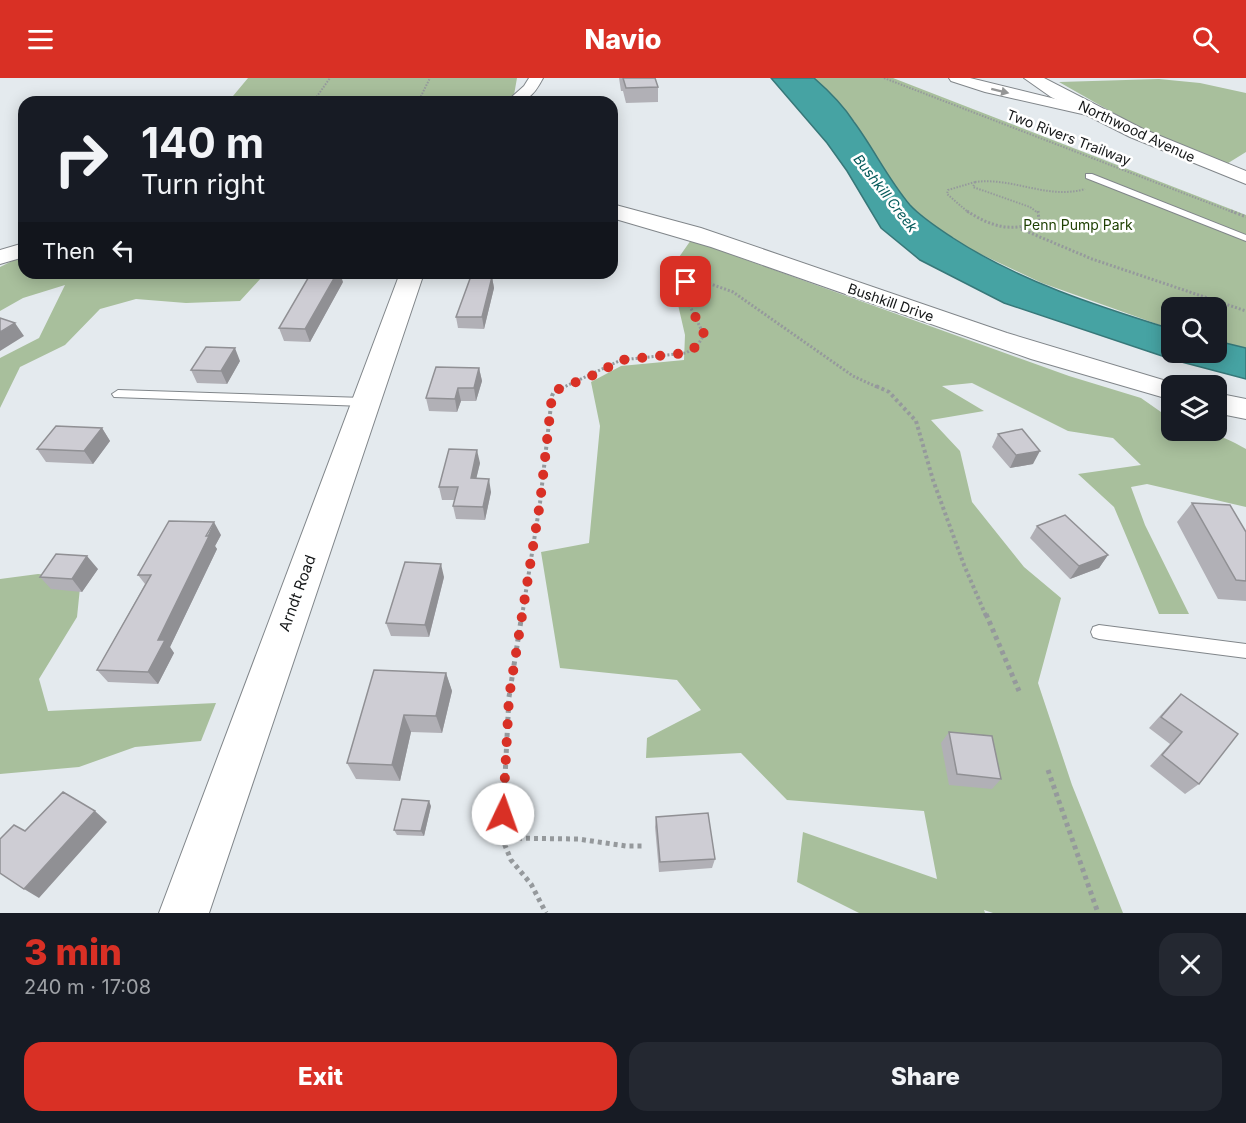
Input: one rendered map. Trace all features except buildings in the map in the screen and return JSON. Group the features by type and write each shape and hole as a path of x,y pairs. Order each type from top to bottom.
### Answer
{"street":[{"path":"521,96 532,87 536,78"},
{"path":"956,78 990,89 1091,112"},
{"name":"Northwood Avenue","path":"1032,78 1091,112 1174,150 1246,178"},
{"name":"Bushkill Drive","path":"618,212 683,228 959,326 1068,362 1161,388"},
{"path":"0,257 18,252"},
{"name":"Arndt Road","path":"184,913 364,402 410,279"},
{"path":"1227,405 1246,409"}],"lane":[{"path":"1093,178 1246,238"},
{"path":"118,394 364,402"},
{"path":"1099,632 1246,651"}],"path":[{"path":"317,96 330,78"},
{"path":"421,96 430,78"},
{"name":"Two Rivers Trailway","path":"884,78 1246,217"},
{"path":"1093,178 1092,186 1065,194 991,180 948,190 947,194 958,207 979,219 998,226 1020,229 1092,260 1246,311"},
{"path":"975,182 973,187 1038,211 1039,220 1032,226 1020,229"},
{"path":"546,913 531,884 511,860 502,838 509,697 540,503 552,396 554,391 596,374 621,360 686,353 697,346 704,334 681,288 686,282 708,283 733,292 852,376 889,392 916,421 933,480 960,554 1019,691"},
{"path":"1048,770 1098,913"},
{"path":"502,838 578,839 626,846 643,846"}],"green space":[{"path":"248,78 517,78 512,96 233,96"},
{"name":"Penn Pump Park","path":"814,78 893,78 1246,215 1246,348 1227,343 1227,297 1161,297 1161,325 1042,283 972,250 932,224 912,207 894,185 854,121"},
{"path":"1159,79 1200,83 1246,93 1246,152 1225,165 1147,132 1059,82"},
{"path":"691,240 1069,376 1141,398 1161,412 1161,441 1227,441 1227,439 1246,449 1246,507 1147,484 1131,487 1145,525 1189,614 1159,614 1114,507 1078,474 1141,465 1113,438 1068,431 972,383 942,386 984,411 931,420 960,451 972,502 1024,567 1061,598 1038,683 1072,785 1123,913 993,913 984,910 985,913 859,913 797,882 803,832 937,879 924,811 787,800 741,753 646,758 647,738 701,710 677,680 560,668 541,552 589,543 600,426 591,382 621,366 684,360 685,335 670,270"},
{"path":"18,258 18,279 260,279 240,301 186,303 136,299 100,309 65,345 20,367 0,408 0,358 39,338 65,285 23,298 0,311 0,267"},
{"path":"38,574 81,578 77,617 39,679 48,711 216,703 201,741 135,747 79,767 0,774 0,579"}],"water":[{"name":"Bushkill Creek","path":"771,78 814,78 845,110 895,185 910,205 925,219 978,253 1031,280 1161,326 1161,356 1004,303 920,260 881,228 847,171 827,143"},
{"path":"1227,343 1246,348 1246,379 1185,363 1227,363"}],"route":[{"path":"503,814 509,697 540,503 552,396 554,391 563,386 596,374 621,360 686,353 697,346 704,334 681,288 686,282"}]}
